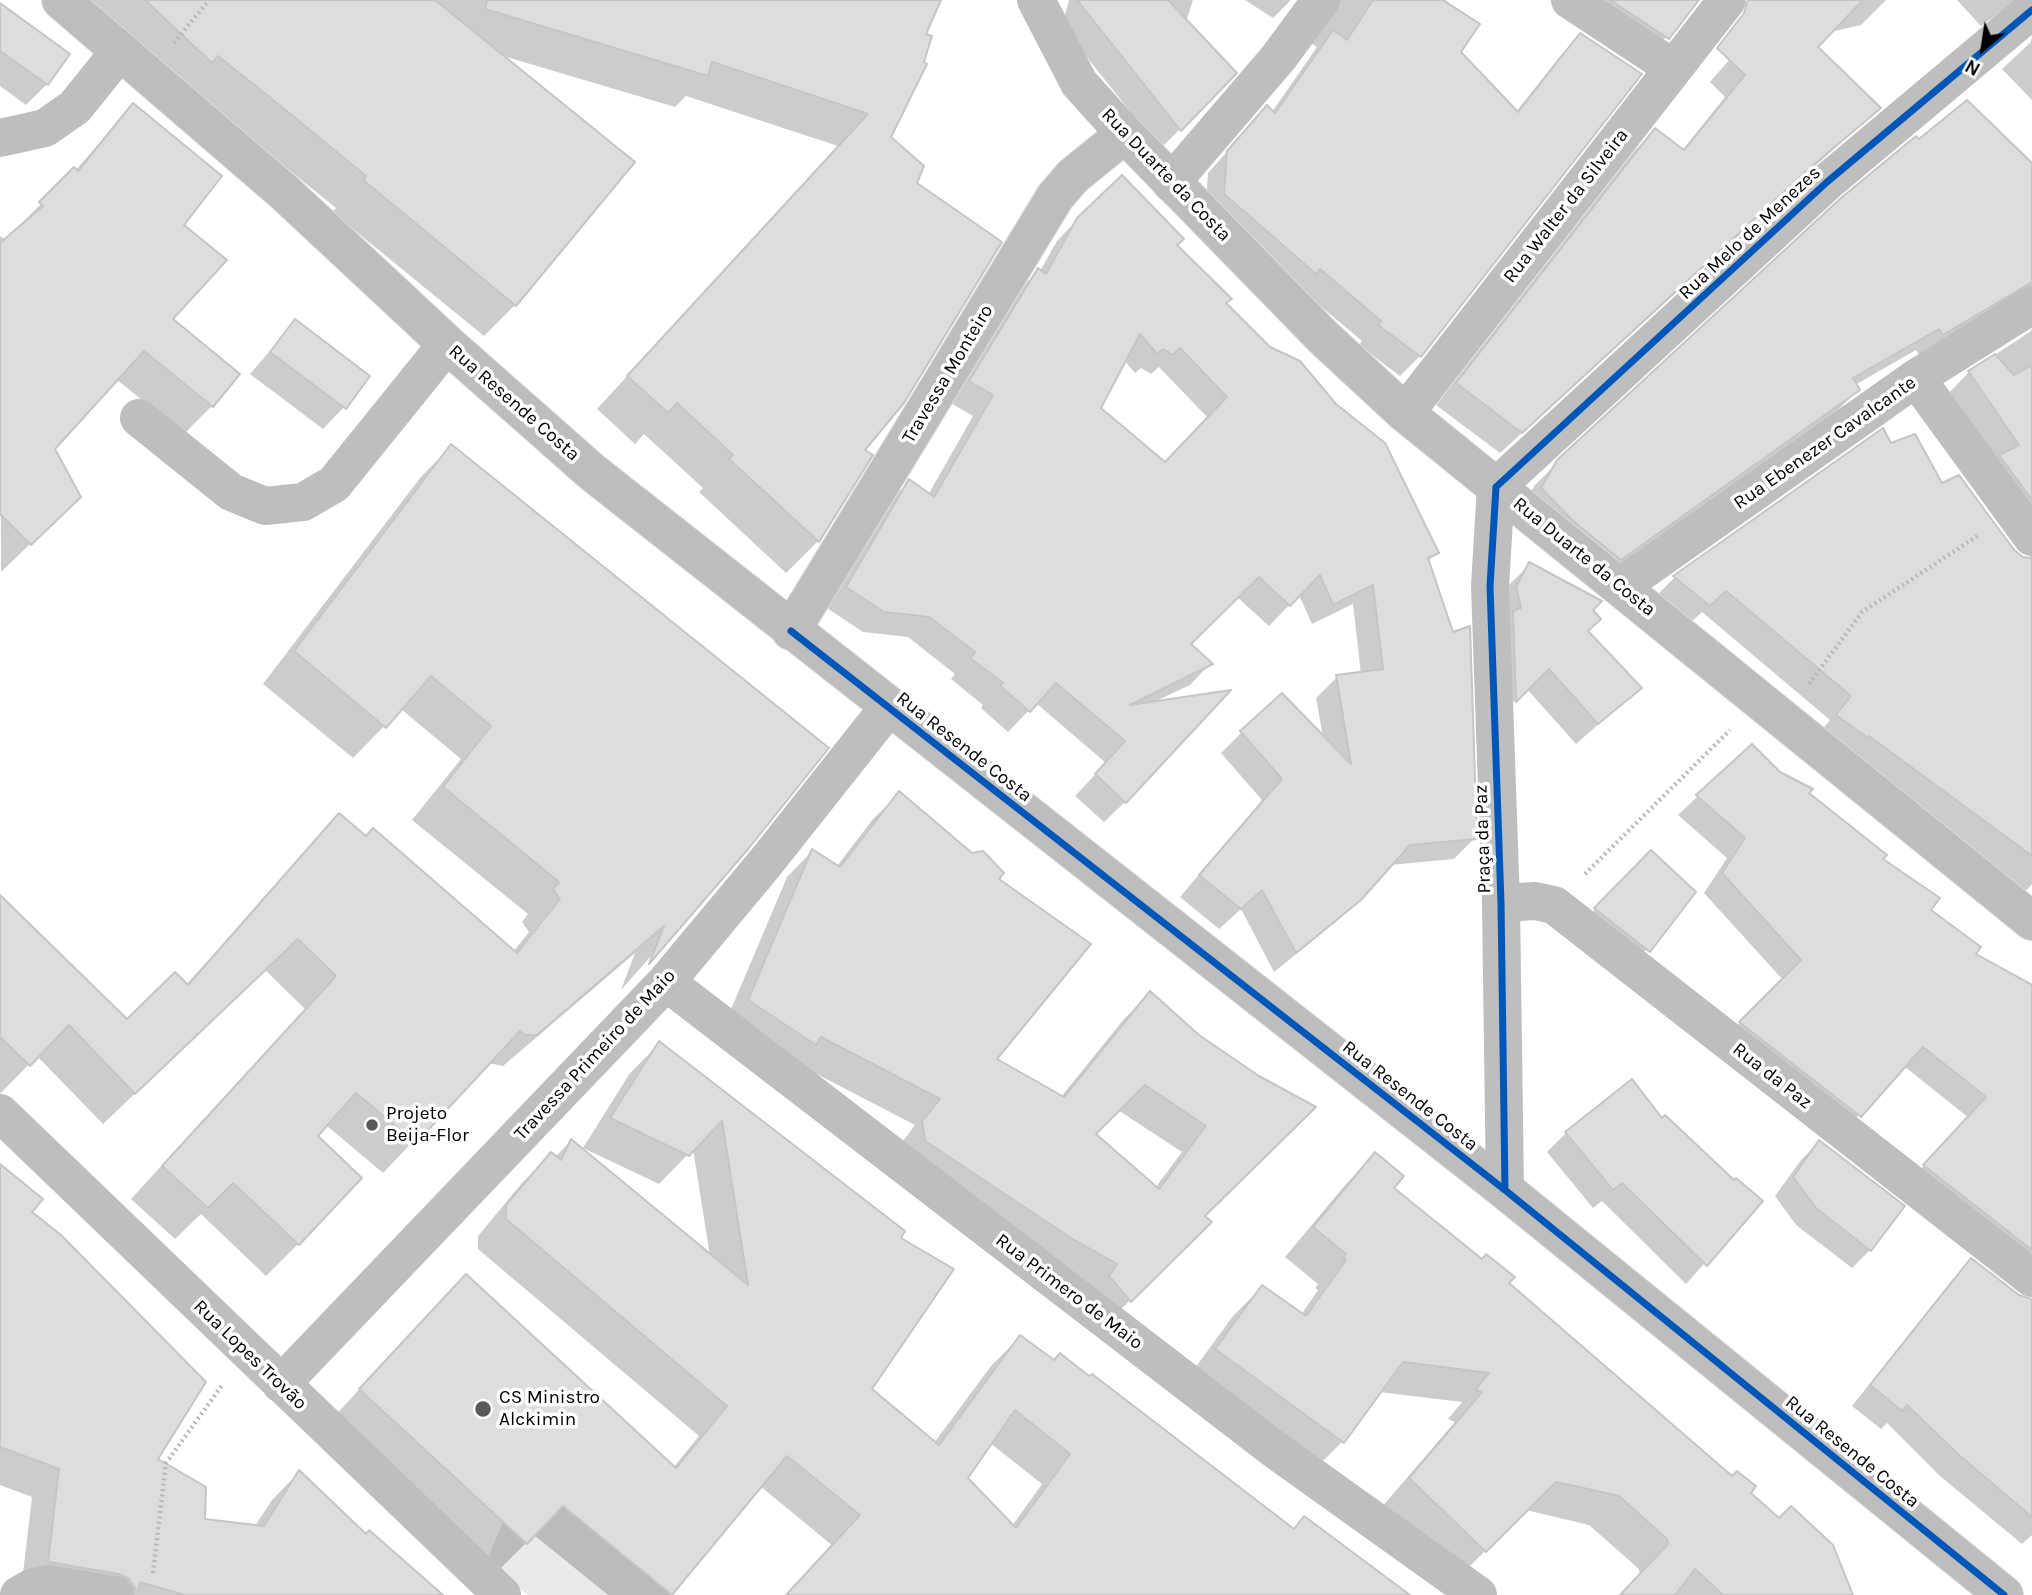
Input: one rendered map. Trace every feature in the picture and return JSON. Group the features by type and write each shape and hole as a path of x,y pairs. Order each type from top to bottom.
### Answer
{"main road":[{"name":"Rua Resende Costa","path":"61,0 284,192 446,344 592,472 888,708 1504,1190 2004,1595"},
{"name":"Rua Duarte da Costa","path":"1125,134 1323,337 1405,413 2032,921"},
{"name":"Travessa Monteiro","path":"791,631 1055,197 1073,176 1125,134"}],"street":[{"name":"Rua Duarte da Costa","path":"1036,0 1079,83 1125,134"},
{"path":"1171,183 1279,57 1321,0"},
{"path":"1570,0 1673,68"},
{"name":"Rua Walter da Silveira","path":"1405,413 1727,0"},
{"name":"Rua Melo de Menezes","path":"1496,487 1827,182 2032,10"},
{"path":"0,138 45,128 75,107 120,51"},
{"name":"Rua Ebenezer Cavalcante","path":"1621,586 1916,378 2032,305"},
{"path":"139,418 231,492 265,506 303,502 334,484 446,344"},
{"path":"1916,378 2026,517"},
{"name":"Praça da Paz","path":"1496,487 1490,586 1501,903 1504,1190"},
{"name":"Travessa Primeiro de Maio","path":"281,1384 666,982 766,862 888,708"},
{"path":"1501,903 1535,901 1554,905"},
{"name":"Rua da Paz","path":"1554,905 2032,1279"},
{"name":"Rua Primero de Maio","path":"666,982 1274,1448 1478,1595"},
{"name":"Rua Lopes Trovão","path":"0,1113 502,1595"},
{"path":"34,1589 115,1595"}],"path":[{"path":"149,75 209,0"},
{"path":"1554,905 1772,709 1862,612 2026,517"},
{"path":"152,1582 166,1463 247,1351"}],"shaded area":[{"path":"585,1482 612,1546 672,1595 528,1595 486,1563 503,1522 527,1544"}],"building":[{"path":"145,0 435,0 635,162 516,306 363,180 366,176 277,103 218,56 212,63"},
{"path":"487,0 941,0 926,34 932,36 924,62 927,64 891,137 924,166 917,183 1002,242 904,403 865,450 873,455 819,542 729,459 733,455 677,403 668,413 627,376 868,114 712,62 708,76 485,9"},
{"path":"1077,0 1168,0 1237,73 1181,131"},
{"path":"1373,0 1443,0 1480,24 1461,52 1518,112 1580,33 1642,74 1421,357 1378,325 1381,321 1320,269 1316,274 1224,194 1227,151 1267,105 1275,113 1333,30 1347,40"},
{"path":"1610,0 1699,0 1669,39"},
{"path":"1748,0 1863,0 1818,47 1881,108 1812,166 1522,433 1456,383 1655,128 1684,150 1745,75 1717,48 1744,13"},
{"path":"0,3 70,54 48,85 0,51"},
{"path":"1967,100 2032,163 2032,282 1943,335 1939,329 1853,378 1860,390 1621,560 1573,521 1541,488 1557,460 1841,198 1916,136 1919,139"},
{"path":"133,103 222,176 184,225 227,260 173,319 240,374 213,407 144,351 55,449 81,497 31,545 0,514 0,243 43,206 39,202 74,167 78,171"},
{"path":"1122,175 1184,239 1177,245 1232,299 1226,303 1270,347 1300,361 1336,404 1385,443 1439,553 1428,558 1453,632 1470,626 1477,839 1410,845 1361,900 1296,953 1262,890 1241,909 1199,875 1282,779 1240,731 1282,693 1351,764 1336,675 1383,669 1373,585 1333,605 1320,575 1290,606 1259,577 1191,644 1213,664 1130,705 1231,690 1126,803 1095,774 1125,741 1056,683 1030,712 1000,686 1003,683 970,658 975,652 929,617 884,612 846,587 909,479 934,497 993,395 969,381 1038,268 1046,274 1077,218","holes":["1140,334 1157,354 1163,349 1173,355 1180,348 1227,397 1165,462 1101,408"]},
{"path":"295,319 370,376 346,409 270,352"},
{"path":"1995,354 2014,375 2032,365 2032,500 1999,455 2019,445 1968,371"},
{"path":"1883,428 1891,443 1915,434 1942,483 1959,475 2014,550 2023,557 2032,558 2032,856 1869,736 1868,738 1836,715 1851,696 1726,591 1710,606 1673,576"},
{"path":"451,444 829,748 749,848 649,964 664,926 537,1035 525,1035 520,1031 416,1143 356,1093 318,1136 362,1178 299,1245 233,1183 208,1208 162,1166 336,976 298,939 135,1094 69,1025 30,1066 0,1037 0,895 127,1019 175,972 188,985 339,813 366,836 373,828 517,953 560,899 553,889 559,882 443,787 491,726 431,676 386,728 294,651"},
{"path":"1529,562 1602,601 1593,610 1601,619 1588,631 1642,688 1598,724 1549,669 1516,702 1513,611 1521,608 1516,587"},
{"path":"1752,744 1780,772 1813,789 1809,793 1887,855 1883,859 1940,898 1931,910 1981,947 1976,954 2032,985 2032,1250 1923,1165 1986,1097 1923,1047 1861,1117 1739,1022 1801,960 1722,873 1745,838 1696,795"},
{"path":"899,791 972,853 983,851 1004,873 999,879 1091,944 997,1059 1064,1097 1150,991 1199,1035 1259,1076 1316,1107 1205,1216 1212,1222 1131,1302 1109,1276 1117,1264 1071,1238 925,1141 922,1121 940,1099 821,1037 816,1045 748,1000 812,849 840,867","holes":["1145,1085 1206,1126 1159,1189 1096,1134"]},
{"path":"1651,850 1696,892 1650,952 1594,908"},
{"path":"659,1041 905,1231 901,1238 954,1269 872,1389 939,1445 1020,1335 1054,1360 1060,1353 1089,1376 1092,1374 1294,1529 1304,1516 1410,1595 786,1595 860,1515 787,1456 672,1595 563,1506 527,1544 359,1389 466,1274 676,1468 727,1406 506,1219 506,1205 551,1152 561,1160 571,1139 748,1285 722,1121 689,1156 610,1118","holes":["1015,1410 1070,1454 1016,1528 968,1478"]},
{"path":"1632,1079 1662,1118 1665,1115 1734,1180 1736,1178 1763,1201 1707,1266 1622,1183 1613,1190 1565,1132"},
{"path":"1819,1140 1905,1206 1871,1251 1817,1209 1793,1177"},
{"path":"1375,1152 1404,1176 1394,1188 1482,1259 1486,1254 1515,1277 1509,1283 1732,1476 1737,1471 1756,1486 1751,1493 1779,1518 1791,1506 1833,1545 1853,1595 1723,1595 1695,1569 1675,1595 1620,1595 1668,1544 1667,1539 1619,1496 1556,1482 1486,1552 1409,1478 1482,1392 1475,1390 1489,1373 1403,1362 1344,1443 1215,1349 1262,1285 1306,1316 1346,1260 1343,1258 1346,1254 1313,1227"},
{"path":"0,1164 43,1199 32,1212 61,1235 206,1382 158,1459 206,1487 205,1519 264,1526 299,1470 366,1534 369,1530 443,1595 184,1595 140,1582 139,1590 136,1590 129,1579 119,1574 48,1562 59,1469 0,1447"},
{"path":"1971,1258 2019,1295 2032,1299 2032,1517 1960,1456 1907,1405 1902,1411 1870,1385"}],"cycle path":[{"path":"1505,1190 1501,903 1490,586 1496,487 1827,182 2032,10"},
{"path":"791,631 1505,1190 2004,1595"}],"place":[{"name":"Projeto Beija-Flor","path":"372,1125"},
{"name":"CS Ministro Alckimin","path":"483,1409"}]}
